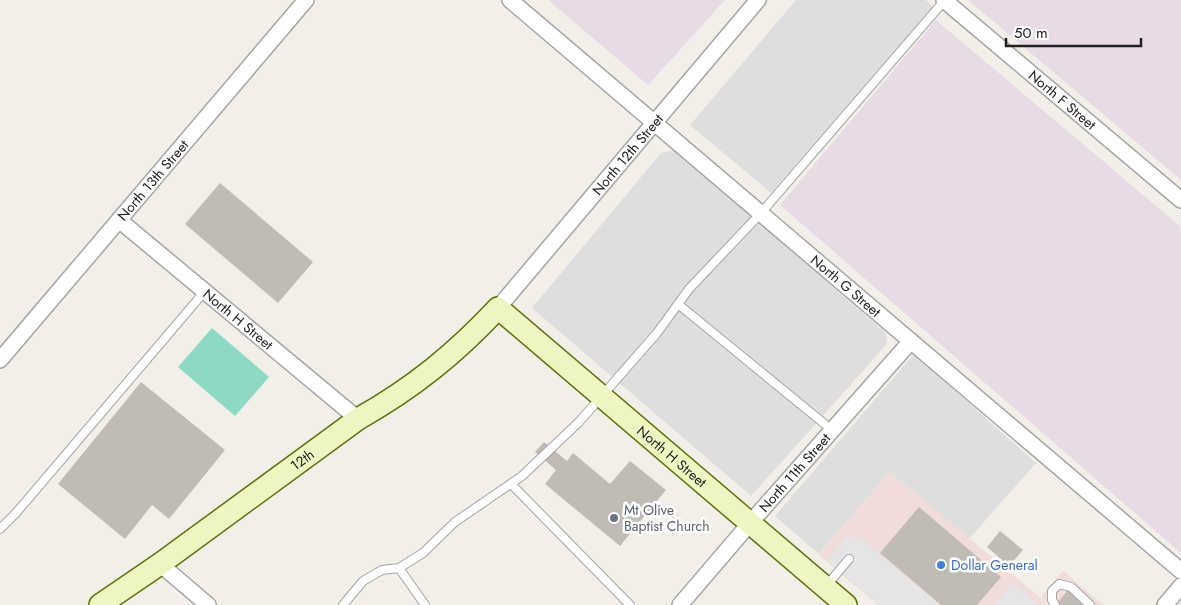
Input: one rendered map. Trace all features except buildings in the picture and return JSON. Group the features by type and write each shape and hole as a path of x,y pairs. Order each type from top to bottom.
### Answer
{"street":[{"name":"North 13th Street","path":"0,360 306,0"},
{"name":"North G Street","path":"510,0 1181,572"},
{"name":"North 12th Street","path":"498,308 758,0"},
{"name":"North F Street","path":"944,0 1181,200"},
{"name":"North H Street","path":"120,220 358,419"},
{"name":"North H Street","path":"498,308 846,605"},
{"name":"12th","path":"100,605 160,564 358,419 389,402 442,363 498,308"},
{"name":"North 11th Street","path":"680,605 911,341"},
{"path":"160,564 208,605"},
{"path":"1165,605 1181,586"}],"lane":[{"path":"343,605 363,581 382,570 399,568 423,553 455,522 522,476 580,422 657,334 689,289 761,214 944,0"},
{"path":"0,529 22,506 205,291"},
{"path":"678,304 832,430"},
{"path":"510,484 630,605"},
{"path":"826,587 849,559"},
{"path":"399,568 425,605"},
{"path":"1055,605 1052,600 1052,591 1059,584 1072,587 1090,605"}],"shaded area":[{"path":"548,0 725,0 648,85"},
{"path":"796,0 926,0 933,7 771,193 690,125"},
{"path":"968,0 1181,0 1181,180"},
{"path":"936,20 1181,227 1181,553 780,205"},
{"path":"674,150 886,333 887,344 751,496 532,308 661,153"},
{"path":"914,354 1036,463 969,539 890,472 819,554 775,516"},
{"path":"890,472 1049,605 878,605 819,555"},
{"path":"847,537 860,537 939,605 879,605 827,560"},
{"path":"1063,571 1103,605 1050,605 1041,597"},
{"path":"1013,583 1038,605 995,605"}],"green space":[{"path":"212,328 269,377 235,416 178,367"}],"place":[{"name":"Mt Olive Baptist Church","path":"614,518"},
{"name":"Dollar General","path":"941,565"}]}
